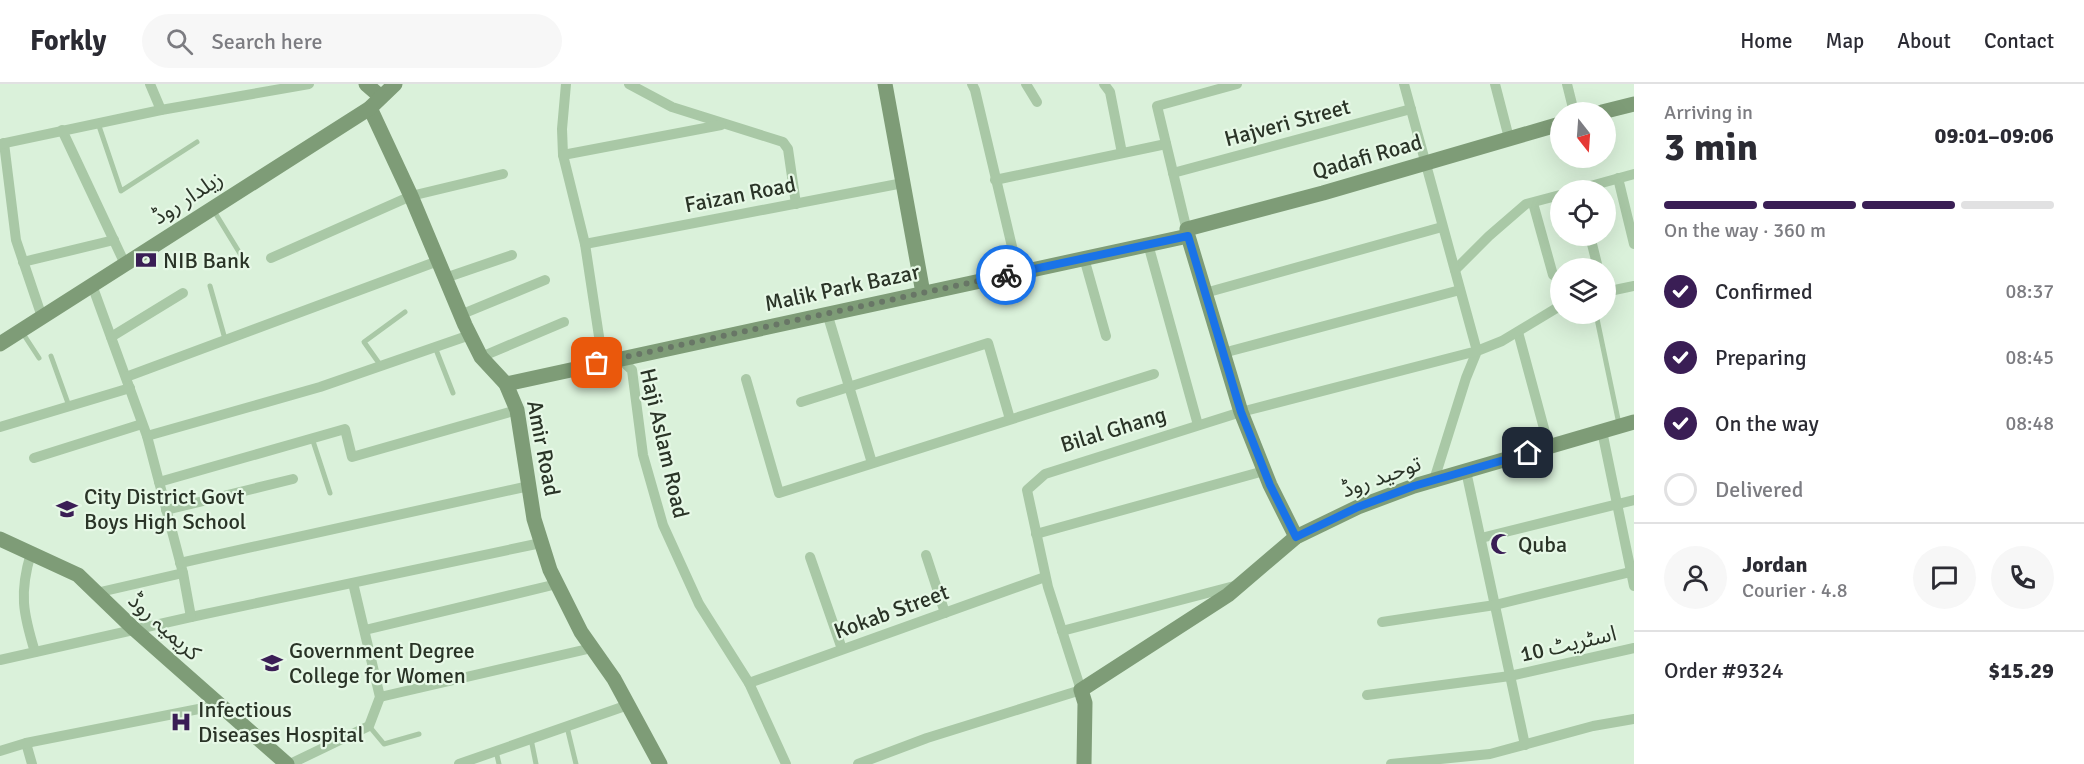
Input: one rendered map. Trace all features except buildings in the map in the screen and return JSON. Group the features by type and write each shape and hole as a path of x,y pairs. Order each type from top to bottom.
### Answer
{"street":[{"path":"150,84 161,110"},
{"path":"42,317 16,240 2,143 280,87 309,84"},
{"path":"366,84 381,97"},
{"name":"زیلدار روڈ","path":"0,344 370,108 395,84"},
{"name":"Haji Aslam Road","path":"566,84 562,129 563,155 585,244 600,343 606,351 619,358 632,370 643,455 663,525 699,604 749,683 786,764"},
{"path":"629,84 672,107 783,142 786,145 796,204"},
{"path":"885,84 923,293"},
{"path":"972,84 1018,272"},
{"path":"1026,84 1037,102"},
{"path":"1104,84 1110,92 1122,153"},
{"path":"1237,84 1219,86 1157,106 1188,233 1241,412 1264,471 1296,537"},
{"path":"1404,84 1478,351 1466,378 1434,480"},
{"path":"1495,84 1509,138"},
{"path":"1567,84 1572,102"},
{"path":"1616,108 1634,104"},
{"name":"Amir Road","path":"370,108 411,196 460,315 481,357 506,384 516,410 534,519 550,570 581,632 614,678 660,764"},
{"name":"Hajveri Street","path":"1173,173 1411,110"},
{"path":"563,155 725,125"},
{"name":"Qadafi Road","path":"1188,233 1550,127"},
{"path":"62,130 124,264"},
{"path":"995,180 1166,144"},
{"path":"271,258 411,196 503,174"},
{"path":"1611,180 1634,174"},
{"path":"1618,178 1634,244"},
{"name":"Faizan Road","path":"585,244 903,183"},
{"path":"1455,270 1526,204 1550,198"},
{"path":"1533,203 1550,264"},
{"path":"1205,293 1442,227"},
{"name":"Malik Park Bazar","path":"506,384 1148,244 1188,233"},
{"path":"23,262 114,240"},
{"path":"1148,244 1198,425"},
{"path":"445,278 512,255"},
{"path":"1084,258 1106,336"},
{"path":"126,377 438,261"},
{"path":"460,315 545,280"},
{"path":"92,285 147,436 182,568 191,617"},
{"path":"1616,290 1634,286"},
{"path":"1223,353 1460,290"},
{"path":"111,337 183,292"},
{"name":"Bilal Ghang","path":"1081,690 1046,577 1027,490 1045,474 1241,412 1478,351 1502,341 1550,312"},
{"path":"827,313 872,464"},
{"path":"481,357 564,322"},
{"path":"1518,332 1549,447"},
{"path":"147,436 320,387 470,335"},
{"path":"801,402 988,343 1010,419"},
{"path":"746,379 778,493 1154,374"},
{"path":"0,426 130,388"},
{"path":"159,482 345,429 352,457 516,410"},
{"path":"34,458 142,424"},
{"name":"توحید روڈ","path":"1081,690 1201,613 1241,584 1296,537 1358,507 1434,480 1627,424"},
{"path":"1602,431 1633,572 1634,586"},
{"path":"1036,534 1264,471"},
{"path":"1466,471 1525,745"},
{"path":"166,510 293,479"},
{"path":"96,593 182,568 529,486"},
{"path":"1480,538 1634,500"},
{"name":"کریمیہ روڈ","path":"0,539 78,575 134,629 289,764"},
{"path":"0,660 134,629 542,543"},
{"path":"31,553 24,581 23,600 24,618 35,652"},
{"path":"926,555 945,613"},
{"path":"810,557 843,649"},
{"path":"1382,622 1495,605 1633,572"},
{"name":"Kokab Street","path":"749,683 1046,577"},
{"path":"289,764 369,726 380,697 353,583"},
{"path":"365,630 557,584"},
{"path":"1062,631 1241,584"},
{"path":"380,697 592,648"},
{"name":"اسٹریٹ 10","path":"1367,695 1510,676 1634,648"},
{"path":"858,764 927,738 1081,690 1085,703 1084,764"},
{"path":"0,751 26,743 219,705"},
{"path":"459,764 628,705"},
{"path":"1398,764 1490,754 1593,726 1634,719"},
{"path":"26,743 32,764"}],"lane":[{"path":"98,123 122,191 197,142"},
{"path":"212,208 247,266"},
{"path":"210,286 225,340"},
{"path":"381,366 364,342 405,312"},
{"path":"1599,324 1627,424"},
{"path":"21,331 39,358"},
{"path":"435,347 453,393"},
{"path":"51,356 69,406"},
{"path":"312,438 330,493"},
{"path":"369,726 384,744 419,734"},
{"path":"567,727 576,764"},
{"path":"531,739 536,764"},
{"path":"496,751 499,764"}],"way so far":[{"path":"597,363 1006,275"}],"place":[{"name":"NIB Bank","path":"146,260"},
{"name":"City District Govt Boys High School","path":"67,509"},
{"name":"Quba","path":"1501,544"},
{"name":"Government Degree College for Women","path":"272,663"},
{"name":"Infectious Diseases Hospital","path":"181,722"}],"route":[{"path":"1006,275 1188,236 1241,412 1270,485 1296,537 1358,507 1414,486 1528,453"}]}
